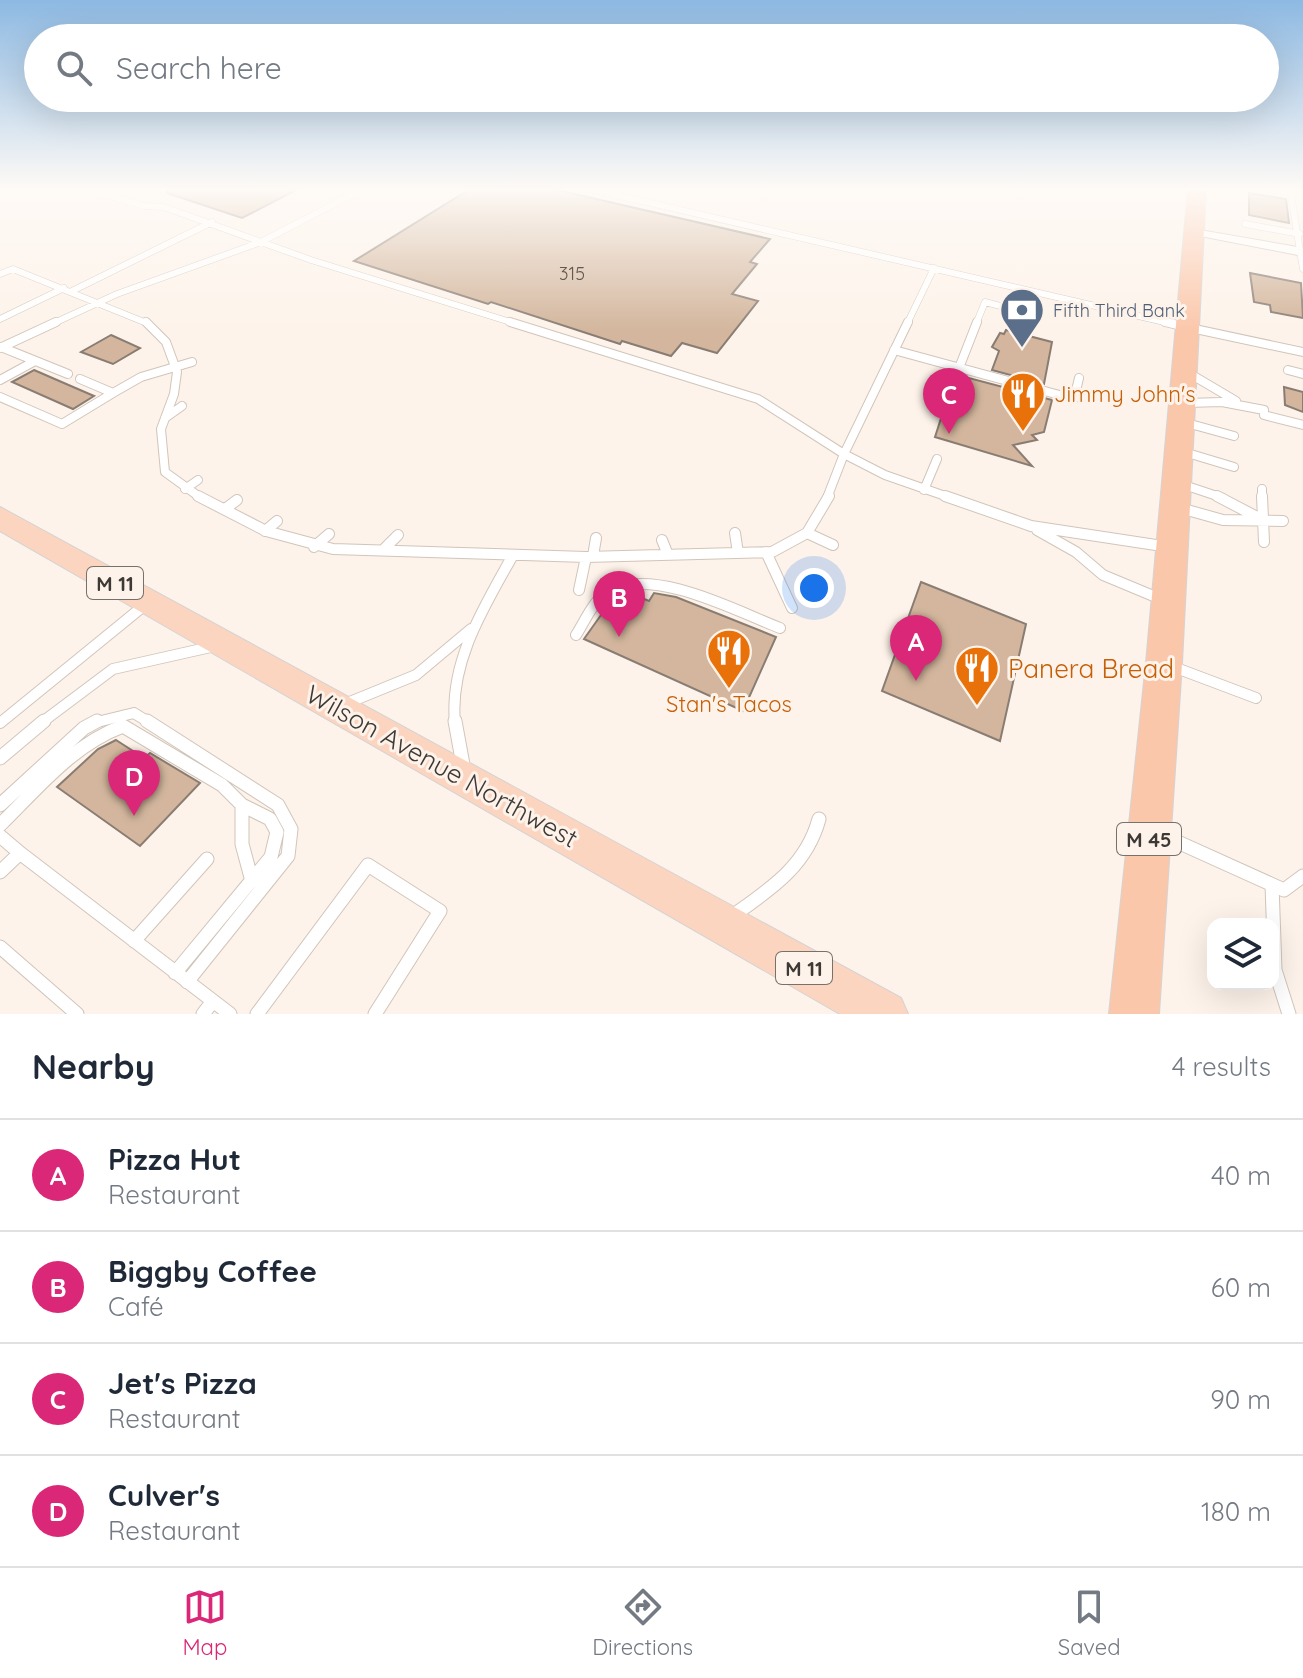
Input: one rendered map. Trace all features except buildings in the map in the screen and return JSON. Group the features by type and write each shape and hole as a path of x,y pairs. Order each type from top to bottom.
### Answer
{"highway":[{"name":"M 45","path":"1134,1014 1164,663 1194,236"}],"main road":[{"name":"Wilson Avenue Northwest","path":"0,518 885,1014"}],"street":[{"path":"1217,236 1300,252"},
{"path":"1186,327 1303,352"}],"lane":[{"path":"0,319 181,236"},
{"path":"243,236 758,399 844,454 924,490 1031,526 1172,548"},
{"path":"1,348 98,301 272,236"},
{"path":"775,240 779,236"},
{"path":"797,236 1186,327"},
{"path":"813,250 819,241"},
{"path":"854,260 860,251"},
{"path":"1300,252 1303,269"},
{"path":"890,269 896,259"},
{"path":"0,264 156,323 169,345 176,367 175,390 164,418 165,472 185,489 265,531 314,547 590,556 766,552 807,533 831,492 844,454 934,268"},
{"path":"0,274 13,269"},
{"path":"1001,306 1008,285"},
{"path":"959,368 985,302 1031,314"},
{"path":"169,345 180,338"},
{"path":"1,348 68,374"},
{"path":"894,350 1076,402 1079,378"},
{"path":"0,380 35,361"},
{"path":"0,397 62,424 141,377 192,362"},
{"path":"1183,370 1239,403 1303,425"},
{"path":"1288,370 1303,374"},
{"path":"80,379 113,393"},
{"path":"1263,399 1265,427"},
{"path":"1180,426 1202,401 1239,403"},
{"path":"164,418 182,406"},
{"path":"1180,426 1234,436"},
{"path":"1180,426 1234,467"},
{"path":"163,459 173,452"},
{"path":"924,490 937,459"},
{"path":"185,489 198,480"},
{"path":"1262,489 1264,542"},
{"path":"1176,494 1223,520 1283,521"},
{"path":"1176,494 1223,498 1262,519"},
{"path":"225,509 237,500"},
{"path":"265,531 277,521"},
{"path":"1031,526 1076,552 1103,575 1166,602"},
{"path":"735,533 738,553"},
{"path":"807,533 833,545"},
{"path":"314,547 329,534"},
{"path":"383,550 398,535"},
{"path":"579,590 596,538"},
{"path":"662,540 668,555"},
{"path":"766,552 792,608"},
{"path":"465,777 454,707 458,677 474,626 513,555"},
{"path":"576,635 606,592 628,582 665,586 780,628"},
{"path":"0,723 148,602"},
{"path":"336,707 416,675 474,626"},
{"path":"0,758 82,689 113,669 222,644"},
{"path":"1164,663 1256,698"},
{"path":"0,805 84,728 102,719 134,713 278,805 291,824 295,839 288,856 181,978"},
{"path":"0,825 84,746 105,731 123,726 222,785 242,805 270,819 277,832 271,857 181,978"},
{"path":"242,805 239,824 243,859 252,881"},
{"path":"723,922 798,867 812,848 819,819"},
{"path":"1150,830 1284,890 1303,876"},
{"path":"0,836 181,978 208,1008 230,1014"},
{"path":"0,872 20,853"},
{"path":"134,941 207,859"},
{"path":"257,1014 368,865 440,911 375,1014"},
{"path":"1272,885 1275,970 1289,1014"},
{"path":"0,947 77,1014"}],"place":[{"name":"Fifth Third Bank","path":"1022,349"},
{"name":"Jimmy John's","path":"1023,433"},
{"name":"Jet's Pizza","path":"949,434"},
{"name":"Biggby Coffee","path":"619,637"},
{"name":"Pizza Hut","path":"916,681"},
{"name":"Stan's Tacos","path":"729,690"},
{"name":"Panera Bread","path":"977,707"},
{"name":"Culver's","path":"134,816"}]}
